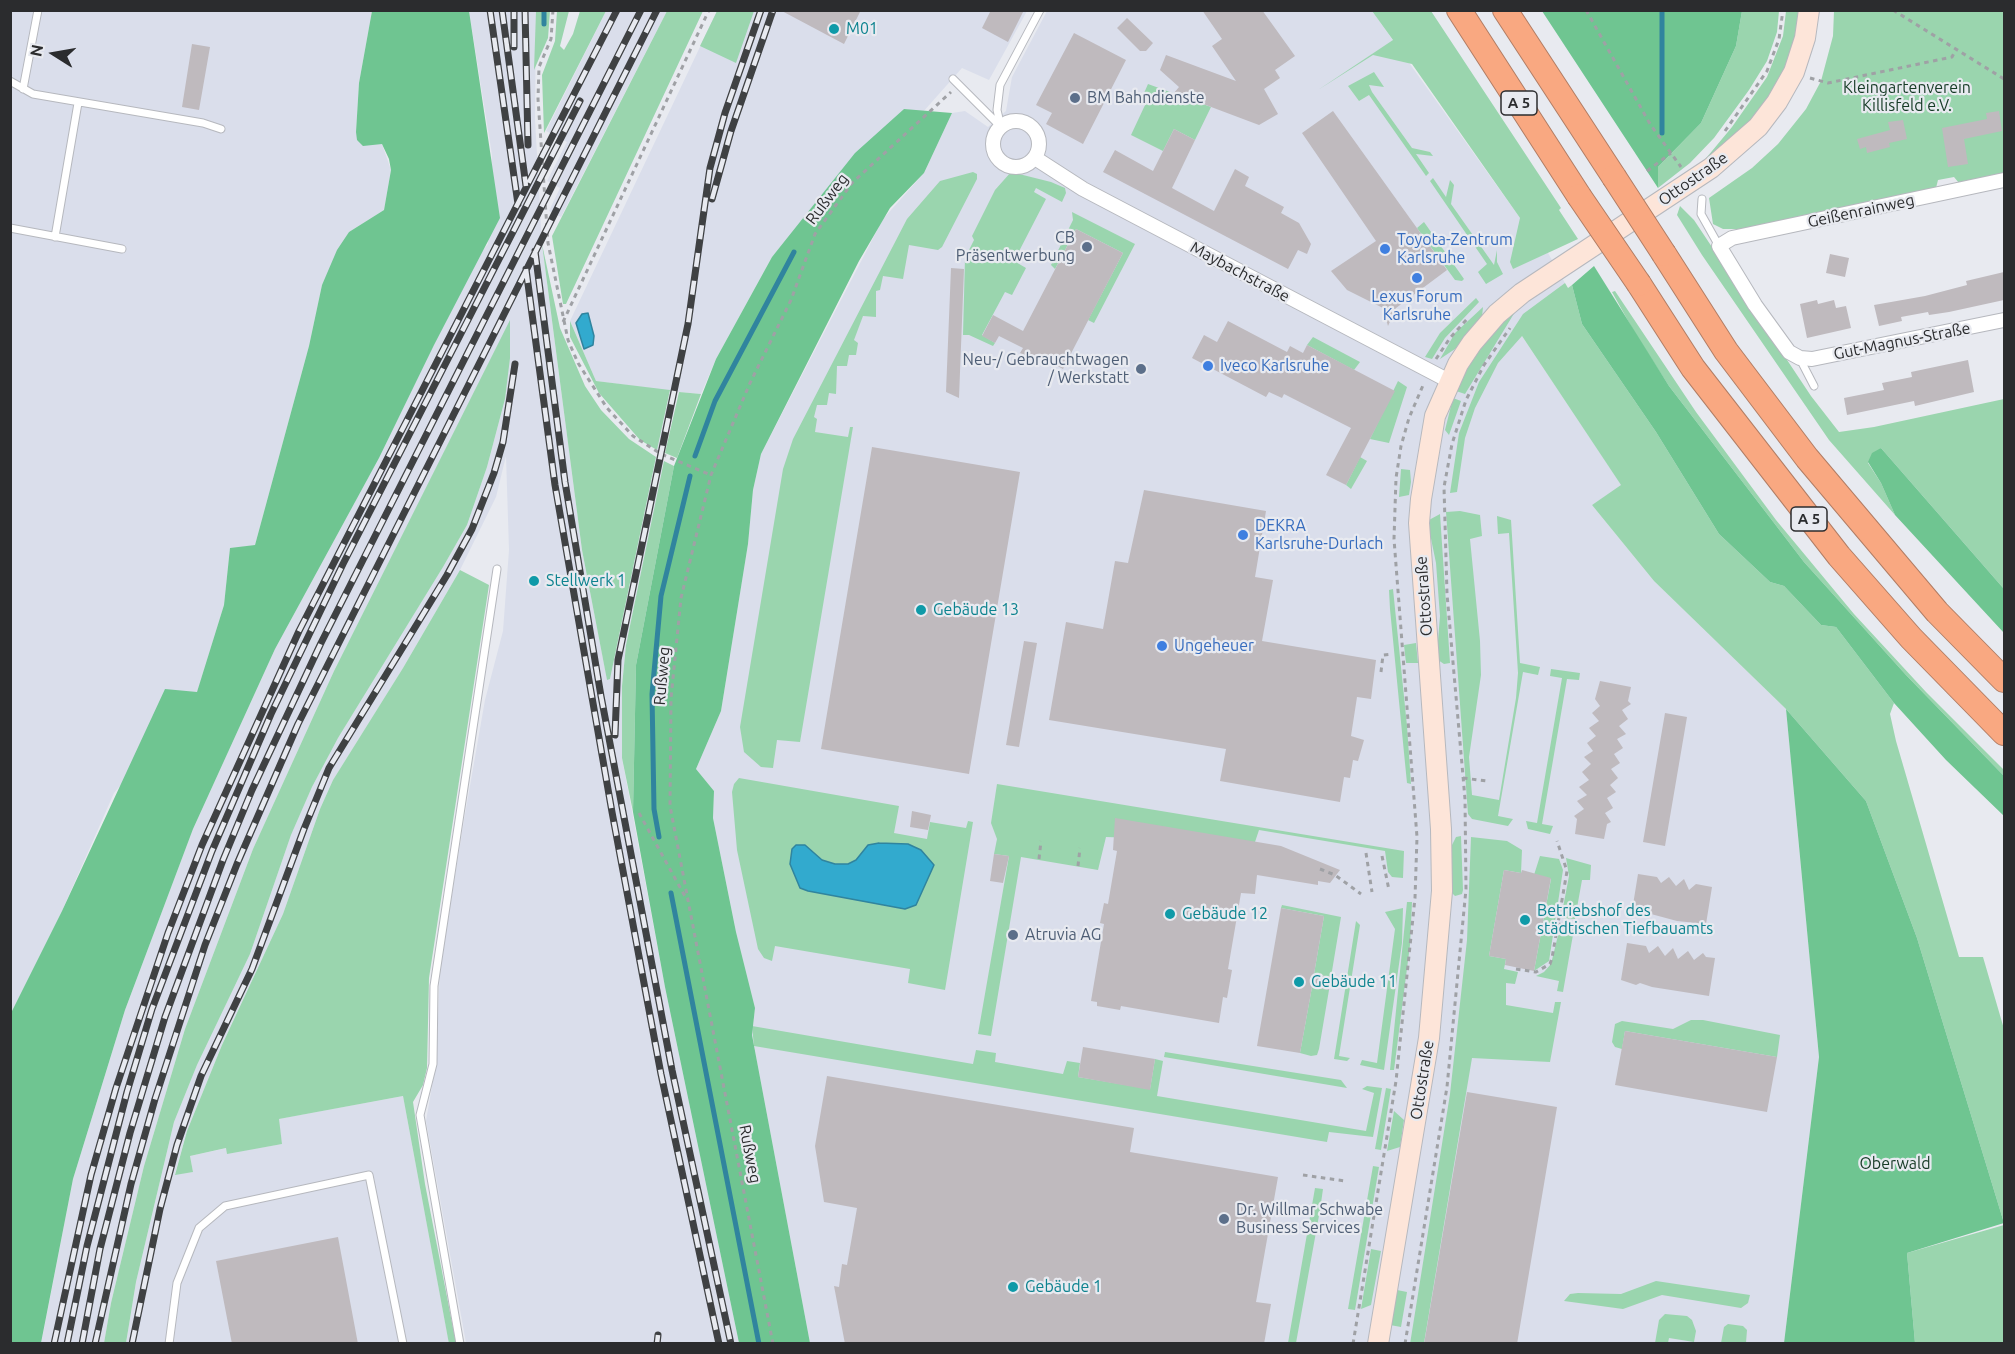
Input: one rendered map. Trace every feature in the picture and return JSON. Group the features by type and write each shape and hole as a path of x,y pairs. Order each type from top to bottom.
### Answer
{"highway":[{"name":"A 5","path":"1459,10 1693,368 1824,537 1911,638 2004,733"},
{"name":"A 5","path":"1505,10 1726,351 1807,458 1937,612 2004,680"}],"main road":[{"name":"Ottostraße","path":"1378,1344 1425,1066 1436,979 1442,891 1441,828 1421,576 1419,512 1435,416 1449,381 1472,343 1497,314 1522,293 1712,168 1745,140 1787,87 1802,46 1809,10"}],"street":[{"path":"1017,121 1032,128 1039,142 1035,158 1016,168 1000,162 995,154 993,142 1001,127 1017,121"},
{"name":"Maybachstraße","path":"1035,158 1083,189 1449,381"},
{"name":"Geißenrainweg","path":"1719,246 1732,238 2004,180"},
{"path":"1719,246 1762,315 1789,352 1800,358"},
{"name":"Gut-Magnus-Straße","path":"1800,358 1812,359 2004,320"}],"lane":[{"path":"23,89 38,10"},
{"path":"1001,127 997,110 1000,85 1040,10"},
{"path":"10,81 33,94 203,123 221,129"},
{"path":"956,82 1001,127"},
{"path":"56,237 78,103"},
{"path":"1702,199 1701,214 1719,246"},
{"path":"10,228 122,249"},
{"path":"1800,358 1814,386"},
{"path":"460,1344 420,1114 433,1064 434,986 497,569"},
{"path":"169,1344 177,1283 199,1228 207,1221 225,1206 369,1175 403,1344"}],"path":[{"path":"553,10 551,39 539,67 538,99 548,243 562,323 578,363 592,386 607,408 633,436 661,454 711,475"},
{"path":"562,323 709,10"},
{"path":"1586,10 1650,124 1686,172"},
{"path":"1720,137 1767,71 1779,39 1783,10"},
{"path":"1893,10 2004,79"},
{"path":"1809,78 1828,83 1952,57 1956,49"},
{"name":"Rußweg","path":"773,1344 670,806 671,698 681,598 711,475 750,383 791,300 815,234 852,183 956,82"},
{"path":"1647,171 1671,153"},
{"path":"1353,1344 1395,1080 1414,910 1417,837 1398,612 1394,531 1396,478 1401,446 1409,418 1430,371 1450,338 1471,315"},
{"path":"1405,1344 1447,1087 1463,941 1466,889 1463,778 1447,594 1444,487 1452,444 1466,400 1484,365 1512,323"},
{"path":"1381,672 1383,655 1392,654"},
{"path":"1463,778 1487,781"},
{"path":"639,813 689,904"},
{"path":"1039,859 1041,841"},
{"path":"1516,969 1536,972 1550,964 1567,871 1557,841"},
{"path":"1078,866 1080,848"},
{"path":"1366,852 1372,892"},
{"path":"1382,856 1389,890"},
{"path":"1320,869 1335,875 1361,894"},
{"path":"1558,924 1604,931"},
{"path":"1303,1175 1345,1181"}],"shaded area":[{"path":"11,11 372,11 359,83 356,132 382,144 391,170 384,210 349,232 322,285 309,346 255,545 230,549 224,605 197,693 114,793 62,911 11,1013"},
{"path":"469,11 536,11 535,119 542,244 582,550 607,679 610,679 656,457 664,461 626,645 622,686 622,758 665,987 739,1343 466,1343 426,1121 436,1063 440,969 485,700 503,631 509,550 506,456 496,497 460,570 403,668 333,780 320,809 283,914 222,1045 187,1131 175,1174 193,1172 190,1156 227,1148 227,1153 282,1144 278,1119 403,1096 449,1343 126,1343 136,1282 174,1122 197,1065 250,954 291,835 312,787 338,738 467,525 487,467 505,399 510,322 334,671 253,849 185,1029 144,1166 111,1303 104,1343 41,1344 73,1179 125,1010 193,829 275,649 379,458 434,344 480,254 488,244 492,155"},
{"path":"606,11 667,11 561,217 549,211 560,188 547,181 567,142 546,131"},
{"path":"717,11 1027,11 989,80 962,68 923,112 904,109 772,257 716,359 701,394 678,392 665,453 657,450 670,391 596,381 570,321"},
{"path":"1047,11 1372,11 1520,218 1548,253 1565,283 1522,336 1622,486 1592,505 1654,581 1786,709 1819,1057 1784,1343 810,1343 752,1035 755,1008 736,932 713,818 714,791 696,769 721,711 748,544 753,490 761,454 883,219 924,173 952,113 965,111 988,127 1006,111 1012,77"}],"green space":[{"path":"372,11 469,11 500,218 379,458 275,649 193,829 125,1010 73,1179 41,1343 11,1343 11,1013 62,911 165,689 197,692 224,605 230,548 255,545 309,346 322,285 337,250 349,232 384,210 391,170 389,159 382,144 363,146 357,140 356,132 359,83"},
{"path":"536,11 550,11 548,38 534,70"},
{"path":"557,11 569,11 560,46 564,50 573,34 580,11 606,11 544,133 542,75 555,41"},
{"path":"667,11 703,11 566,304 563,304 552,236"},
{"path":"717,11 754,11 736,63 700,46"},
{"path":"1372,11 1431,11 1561,208 1559,210 1578,239 1513,269 1510,262 1520,218 1412,64 1373,55 1318,90 1393,40"},
{"path":"1542,11 1742,11 1736,46 1701,123 1658,167 1658,188"},
{"path":"1742,11 1779,11 1777,32 1767,61 1714,138 1690,163 1658,188 1658,167 1701,123 1736,46"},
{"path":"1786,11 1799,11 1797,29 1785,69 1763,108 1734,138 1697,169 1732,127 1767,77 1783,36"},
{"name":"Kleingartenverein Killisfeld e.V.","path":"1834,11 2004,11 2004,173 1959,183 1954,177 1938,180 1936,188 1741,229 1723,229 1713,224 1709,198 1752,168 1778,144 1806,109 1821,81 1833,36"},
{"path":"1374,72 1384,87 1369,85 1372,92 1412,148 1430,152 1433,156 1416,154 1429,173 1426,176 1369,95 1359,101 1348,86"},
{"path":"1148,84 1211,107 1195,140 1174,129 1163,151 1131,135 1146,103 1141,100"},
{"path":"904,109 952,113 924,173 890,208 859,261 761,454 753,490 748,544 721,711 696,769 714,791 713,818 736,932 755,1008 752,1035 810,1343 739,1343 665,987 633,812 636,665 674,466 716,359 772,257 855,153"},
{"path":"973,172 977,174 977,179 942,247 938,250 909,245 903,279 883,276 880,290 876,291 876,317 863,316 854,340 858,343 856,355 849,355 847,366 837,366 836,394 829,393 827,405 817,405 814,417 817,419 815,432 848,437 850,427 853,427 800,742 777,740 773,768 761,767 744,752 740,727 783,469 793,439 907,219 940,181"},
{"path":"1011,172 1051,182 1065,188 1066,193 1062,202 1036,188 1034,192 1046,199 1014,261 1026,268 1012,295 1005,292 982,335 995,343 993,346 969,335 963,335 965,258 974,240 972,236 995,190"},
{"path":"1433,178 1446,197 1450,180 1454,185 1451,204 1494,265 1497,250 1497,262 1503,274 1486,284 1478,272 1487,264 1430,181"},
{"path":"1680,206 1694,220 1811,396 1839,432 1874,427 2004,399 2004,589 1881,448 1868,463 1881,483 1895,515 1829,440 1702,255 1677,215"},
{"path":"1072,212 1135,244 1094,323 1088,320 1123,253 1076,229 1055,269 1051,265 1073,220"},
{"path":"1424,222 1464,279 1462,281 1455,280 1417,228"},
{"path":"542,244 560,328 585,386 601,410 629,439 656,457 610,679 607,680 582,550"},
{"path":"1594,266 1669,386 1804,562 1906,675 2004,776 2004,816 1946,760 1894,703 1836,627 1821,625 1784,586 1770,582 1719,534 1656,432 1582,324 1572,285"},
{"path":"1565,283 1568,288 1572,285 1582,324 1656,432 1719,534 1770,582 1784,586 1821,625 1836,627 1894,703 1890,714 1896,741 1959,957 1983,957 2004,1029 2004,1223 1917,938 1866,801 1786,709 1654,581 1592,505 1621,485 1522,336 1498,363 1475,408 1465,438 1457,492 1450,493 1459,433 1479,382 1523,314"},
{"path":"1615,291 1696,412 1776,520 1854,614 1926,692 2004,770 2004,776 1906,675 1804,562 1669,386 1636,335 1612,292"},
{"path":"1476,298 1479,302 1445,338 1432,359 1425,357 1440,333"},
{"path":"1483,307 1482,317 1455,349 1440,359 1455,333"},
{"path":"1518,307 1465,394 1456,391 1473,356 1494,329"},
{"path":"510,320 510,358 505,399 487,467 467,525 338,738 312,787 291,835 250,954 197,1065 174,1122 136,1282 126,1343 104,1343 111,1303 144,1166 185,1029 253,849 334,671"},
{"path":"570,321 596,381 670,390 657,450 640,440 599,393 570,337"},
{"path":"1313,337 1360,362 1354,370 1307,345"},
{"path":"1398,381 1407,387 1389,443 1370,439"},
{"path":"679,392 701,394 677,458 665,453"},
{"path":"1453,398 1461,401 1449,435 1445,430"},
{"path":"1881,448 2004,589 2004,633 1895,515 1881,483 1868,462 1872,453"},
{"path":"1360,457 1367,461 1351,489 1346,485"},
{"path":"664,461 674,466 636,665 633,812 622,758 622,686 626,645"},
{"path":"1401,469 1410,470 1411,482 1409,495 1399,497"},
{"path":"1460,511 1480,515 1482,536 1470,539 1481,675 1469,757 1472,795 1499,800 1516,698 1518,673 1509,533 1498,534 1497,516 1511,520 1520,663 1540,667 1538,675 1523,672 1498,816 1513,819 1508,826 1472,819 1468,814 1446,512"},
{"path":"1440,514 1450,663 1444,664 1438,660 1437,653 1440,616 1436,563 1429,529 1429,520"},
{"path":"460,570 489,585 429,978 427,1068 423,1085 413,1102 425,1184 456,1343 449,1344 403,1096 279,1119 282,1144 227,1154 226,1148 190,1156 193,1172 175,1175 187,1131 222,1045 283,914 320,809 333,780 403,668"},
{"path":"1393,589 1411,784 1407,783 1390,609 1389,590"},
{"path":"1416,643 1418,663 1406,663 1404,645"},
{"path":"1551,669 1580,673 1579,680 1567,679 1542,824 1553,826 1550,834 1528,829 1526,821 1537,823 1562,678 1550,676"},
{"name":"Oberwald","path":"1786,709 1866,801 1917,938 2004,1223 1907,1253 1915,1343 1784,1343 1819,1057"},
{"path":"739,778 899,806 894,833 927,839 930,822 966,828 968,821 973,822 945,990 908,983 910,969 775,946 772,961 764,958 758,949 737,850 732,792"},
{"path":"997,784 1404,851 1403,878 1392,877 1388,872 1385,851 1259,830 1255,842 1106,837 1098,870 1021,857 991,1036 978,1034 1009,856 994,854 997,839 991,823"},
{"path":"1461,836 1463,890 1462,894 1455,896 1451,892 1452,845 1456,837"},
{"path":"1471,837 1507,841 1522,850 1521,873 1504,870 1489,956 1506,959 1504,969 1518,972 1515,984 1506,983 1506,1005 1553,1013 1555,1002 1561,1002 1550,1062 1472,1058 1424,1343 1410,1344 1450,1094 1467,940"},
{"path":"1540,856 1559,859 1563,870 1549,961 1534,971 1551,879 1534,875"},
{"path":"1566,858 1591,865 1590,880 1582,880 1575,919 1561,918 1569,876"},
{"path":"1407,902 1412,902 1410,945 1394,1070 1390,1070"},
{"path":"1282,905 1341,917 1331,977 1314,974 1324,916 1281,908"},
{"path":"1403,908 1402,943 1384,1070 1360,1065 1362,1060 1377,1063 1395,929 1385,912"},
{"path":"1356,921 1360,925 1339,1056 1350,1058 1347,1061 1334,1059"},
{"path":"1560,927 1574,929 1563,992 1557,991 1559,981 1536,976 1544,972 1551,964"},
{"path":"1312,987 1329,990 1319,1049 1317,1055 1311,1056 1300,1053"},
{"path":"1691,1020 1703,1020 1780,1035 1777,1057 1625,1031 1622,1049 1615,1047 1612,1042 1615,1024 1622,1021 1673,1029"},
{"path":"752,1026 973,1064 976,1050 996,1053 995,1062 1063,1074 1067,1061 1080,1063 1078,1077 1150,1089 1155,1059 1163,1061 1157,1096 1366,1131 1374,1093 1362,1089 1367,1086 1382,1088 1373,1137 1329,1132 1327,1142 754,1046"},
{"path":"1165,1052 1341,1080 1347,1088 1164,1057"},
{"path":"1386,1088 1391,1089 1381,1150 1375,1149"},
{"path":"1394,1111 1404,1120 1400,1147 1387,1151"},
{"path":"1373,1166 1379,1167 1355,1310 1348,1309"},
{"path":"1315,1188 1323,1189 1320,1210 1296,1343 1288,1343"},
{"path":"2004,1225 2004,1343 1915,1343 1907,1253"},
{"path":"1371,1249 1381,1251 1371,1305 1361,1309"},
{"path":"1656,1281 1750,1295 1748,1303 1741,1308 1662,1295 1623,1309 1564,1301 1570,1294 1621,1294"},
{"path":"1397,1290 1407,1292 1401,1327 1390,1325"},
{"path":"1665,1314 1687,1316 1692,1320 1696,1331 1694,1342 1669,1338 1668,1343 1655,1343 1659,1320"},
{"path":"1728,1324 1743,1326 1747,1330 1746,1343 1721,1343 1724,1327"}],"water":[{"path":"588,313 594,336 593,345 584,349 576,323 582,314"},
{"path":"908,844 921,850 934,865 916,905 905,909 808,891 800,888 790,864 792,849 796,845 805,845 822,860 835,864 848,864 856,860 868,845"}],"building":[{"name":"M01","path":"780,10 861,10 844,44"},
{"path":"991,10 1024,10 1008,42 982,28"},
{"path":"1202,10 1262,10 1295,56 1275,70 1280,78 1264,89 1278,114 1259,125 1174,93 1179,87 1160,70 1166,55 1236,81 1212,46 1222,39"},
{"path":"1127,18 1153,43 1146,51 1140,51 1117,28"},
{"path":"1074,33 1126,60 1083,144 1046,124 1052,113 1036,105"},
{"path":"192,44 210,47 199,110 182,107"},
{"path":"1333,111 1447,270 1396,308 1388,326 1383,308 1347,290 1331,271 1376,241 1302,133"},
{"path":"1999,111 2002,131 1964,139 1968,164 1948,167 1942,128 1987,119 1986,113"},
{"path":"1903,120 1907,139 1889,143 1890,147 1867,153 1866,147 1860,149 1857,139 1890,130 1888,122"},
{"path":"1174,129 1195,140 1172,188 1214,211 1235,169 1249,177 1245,186 1284,207 1281,213 1299,223 1311,244 1307,254 1298,250 1288,269 1103,172 1115,150 1153,171"},
{"path":"1076,229 1123,253 1063,369 1037,355 1034,361 1020,353 1023,348 999,336 995,343 982,336 993,315 1023,331"},
{"path":"1830,254 1849,258 1845,277 1826,273"},
{"path":"951,268 964,269 959,398 946,392"},
{"path":"2004,272 2004,300 1949,312 1929,315 1928,312 1901,317 1902,321 1879,326 1874,305 1925,296 1967,285 1966,281"},
{"path":"1817,300 1818,304 1834,300 1836,308 1846,306 1851,328 1807,338 1800,304"},
{"path":"1228,321 1287,352 1290,346 1303,353 1307,345 1395,391 1346,485 1326,475 1351,428 1284,394 1282,398 1269,392 1266,397 1192,358 1204,335 1217,342"},
{"path":"1968,360 1974,392 1915,406 1914,401 1847,415 1844,398 1884,390 1882,383 1912,377 1911,372"},
{"name":"Gebäude 13","path":"872,447 1020,472 969,774 821,749"},
{"name":"Ungeheuer","path":"1144,490 1266,511 1255,577 1273,580 1262,641 1376,660 1371,699 1357,697 1351,736 1364,740 1358,761 1353,760 1350,778 1344,777 1340,802 1220,781 1226,749 1049,720 1066,622 1103,629 1115,561 1128,563"},
{"path":"1024,641 1037,643 1019,747 1006,745"},
{"path":"1600,681 1631,687 1628,701 1631,704 1622,710 1628,719 1619,726 1626,734 1617,739 1623,748 1614,754 1620,763 1611,769 1618,778 1610,785 1616,792 1607,798 1613,808 1605,813 1611,822 1607,824 1604,839 1575,834 1577,819 1574,816 1584,809 1577,801 1587,795 1579,787 1589,780 1582,772 1591,764 1584,757 1593,751 1587,743 1596,736 1589,728 1599,721 1592,713 1600,706 1595,699"},
{"path":"1665,713 1687,717 1665,846 1643,842"},
{"path":"912,811 931,815 928,830 910,827"},
{"name":"Gebäude 12","path":"1115,818 1281,846 1340,870 1330,883 1318,881 1318,885 1257,875 1255,894 1241,893 1228,969 1232,970 1227,998 1223,997 1219,1023 1121,1006 1120,1010 1097,1006 1097,1002 1091,1001 1104,924 1100,923 1104,903 1108,904 1117,851 1113,850"},
{"path":"994,854 1009,856 1003,883 990,881"},
{"name":"Betriebshof des städtischen Tiefbauamts","path":"1504,870 1521,873 1522,870 1551,878 1534,971 1505,965 1506,959 1489,956"},
{"path":"1638,874 1657,877 1661,883 1669,877 1676,886 1684,879 1689,890 1696,884 1712,887 1706,924 1677,921 1651,914 1647,916 1632,911"},
{"name":"Gebäude 11","path":"1281,908 1324,916 1314,974 1331,977 1329,990 1312,987 1300,1053 1257,1046"},
{"path":"1627,943 1646,946 1649,953 1658,946 1665,956 1673,948 1678,959 1688,951 1694,960 1703,953 1706,957 1715,958 1709,996 1640,983 1636,985 1621,980"},
{"path":"1625,1031 1777,1057 1767,1112 1615,1085"},
{"path":"1083,1047 1155,1059 1150,1090 1078,1077"},
{"path":"827,1076 1134,1128 1130,1152 1278,1177 1256,1302 1271,1304 1264,1344 845,1344 834,1286 839,1287 842,1264 847,1265 857,1208 824,1202 815,1146"},
{"path":"1467,1092 1557,1107 1517,1344 1424,1344"},
{"path":"338,1237 358,1344 232,1344 216,1261"}],"waterway":[{"path":"544,10 544,24"},
{"path":"1662,10 1662,133"},
{"path":"695,456 715,401 794,252"},
{"path":"659,837 654,809 652,694 661,596 690,476"},
{"path":"671,893 759,1344"}],"railway":[{"path":"490,10 518,204"},
{"path":"502,10 526,186"},
{"path":"514,10 514,47"},
{"path":"525,10 528,145"},
{"path":"54,1344 91,1175 116,1088 168,933 202,845 299,631 617,10"},
{"path":"82,1344 100,1249 130,1133 165,1017 223,860 252,790 321,643 641,10"},
{"path":"95,1344 131,1184 155,1099 205,945 237,864 298,724 657,10"},
{"path":"615,735 618,660 688,324 710,168 725,113 761,10"},
{"path":"712,199 731,131 773,10"},
{"path":"67,1344 87,1246 127,1092 152,1009 212,851 271,714 343,564 580,101"},
{"path":"535,251 565,482 601,696 672,1070 731,1344"},
{"path":"526,269 555,485 612,812 661,1074 719,1344"},
{"path":"132,1344 160,1209 177,1145 201,1076 252,969 329,768 447,575 472,529 494,473 503,442 515,364"},
{"path":"657,1344 658,1335"}],"place":[{"name":"M01","path":"834,29"},
{"name":"BM Bahndienste","path":"1075,98"},
{"name":"CB Präsentwerbung","path":"1087,247"},
{"name":"Toyota-Zentrum Karlsruhe","path":"1385,249"},
{"name":"Lexus Forum Karlsruhe","path":"1417,278"},
{"name":"Iveco Karlsruhe","path":"1208,366"},
{"name":"Neu-/ Gebrauchtwagen / Werkstatt","path":"1141,369"},
{"name":"DEKRA Karlsruhe-Durlach","path":"1243,535"},
{"name":"Stellwerk 1","path":"534,581"},
{"name":"Gebäude 13","path":"921,610"},
{"name":"Ungeheuer","path":"1162,646"},
{"name":"Gebäude 12","path":"1170,914"},
{"name":"Betriebshof des städtischen Tiefbauamts","path":"1525,920"},
{"name":"Atruvia AG","path":"1013,935"},
{"name":"Gebäude 11","path":"1299,982"},
{"name":"Dr. Willmar Schwabe Business Services","path":"1224,1219"},
{"name":"Gebäude 1","path":"1013,1287"}]}
